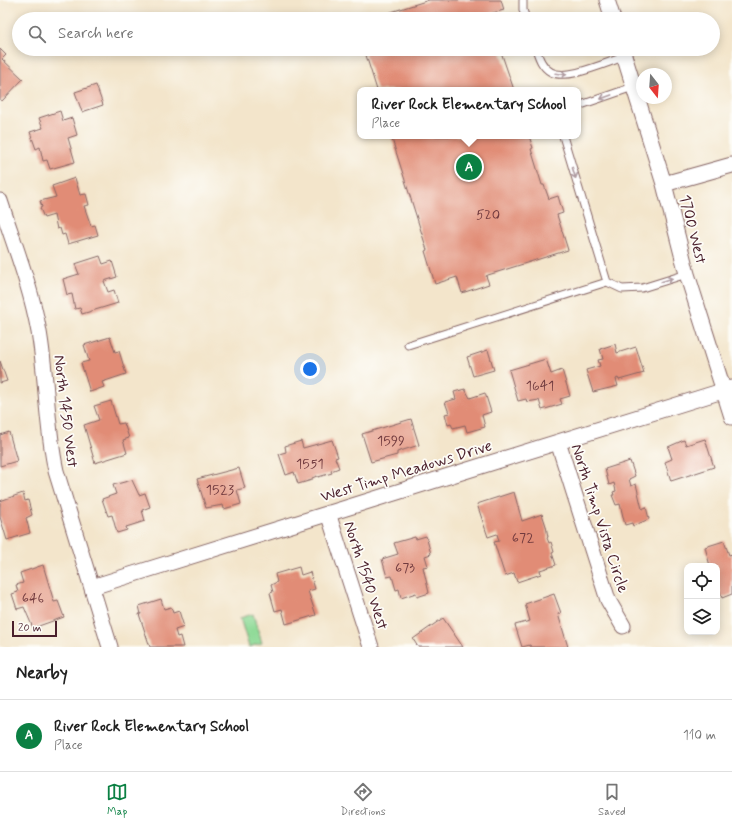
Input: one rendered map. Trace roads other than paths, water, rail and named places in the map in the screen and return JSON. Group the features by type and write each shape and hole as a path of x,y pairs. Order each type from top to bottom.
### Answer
{"street":[{"path":"607,0 611,12"},
{"name":"1700 West","path":"624,56 664,184 687,274 728,389 732,417"},
{"path":"664,184 732,165"},
{"name":"North 1450 West","path":"0,201 33,304 40,333 52,451 56,471 110,647"},
{"name":"West Timp Meadows Drive","path":"92,587 728,389"},
{"name":"North Timp Vista Circle","path":"558,442 608,600 623,626"},
{"name":"North 1540 West","path":"328,513 371,647"}],"lane":[{"path":"523,0 524,12"},
{"path":"538,56 540,62 551,72 568,75 616,56"},
{"path":"581,105 633,87"},
{"path":"564,139 607,282"},
{"path":"408,345 607,282 622,289 647,286 687,274"}],"place":[{"name":"River Rock Elementary School","path":"469,167"}]}
